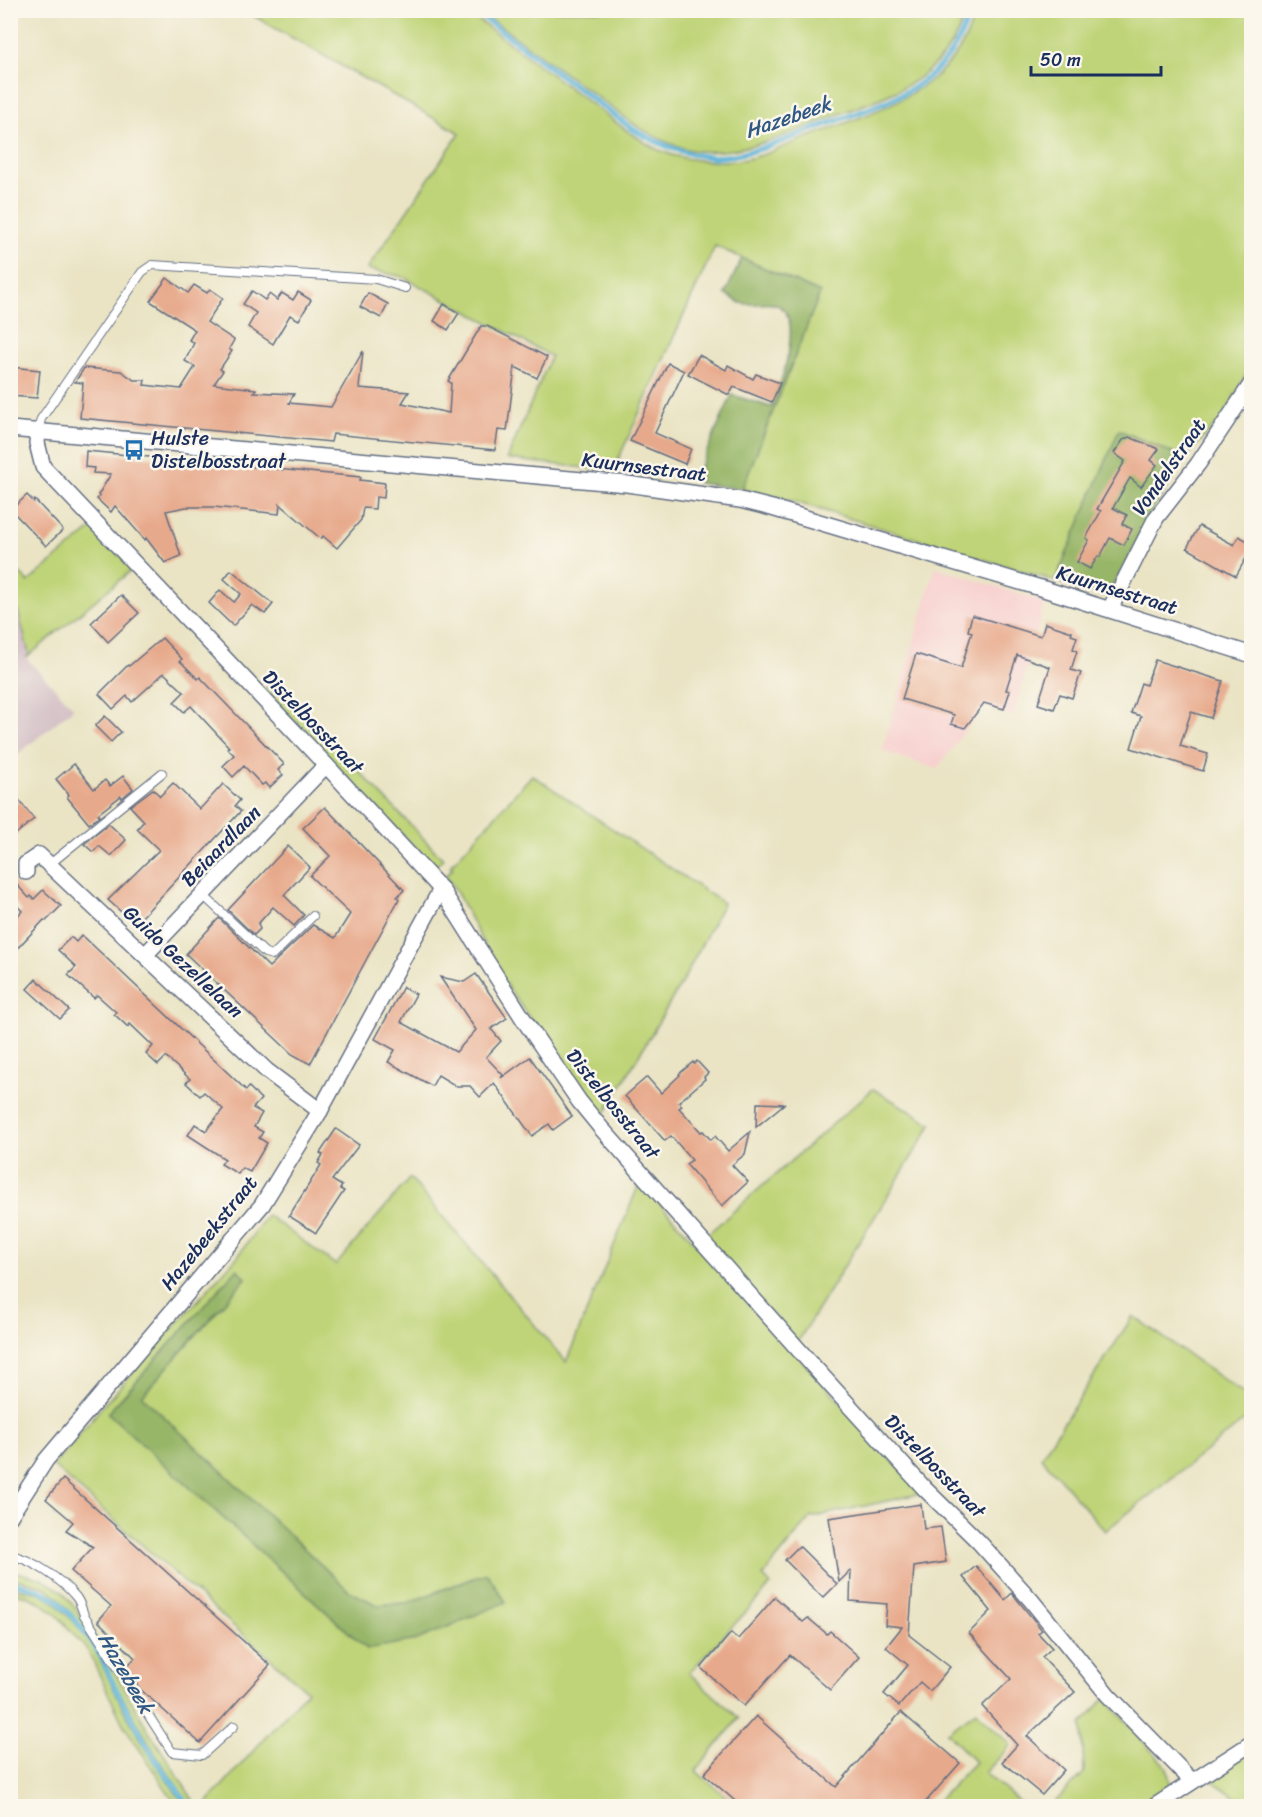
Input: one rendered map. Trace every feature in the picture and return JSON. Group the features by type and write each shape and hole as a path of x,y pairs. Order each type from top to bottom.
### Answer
{"street":[{"name":"Vondelstraat","path":"1110,609 1156,518 1198,464 1251,383"},
{"name":"Kuurnsestraat","path":"10,429 627,484 740,500 1110,609 1251,655"},
{"name":"Distelbosstraat","path":"38,432 37,443 43,467 441,889 524,1020 579,1101 601,1128 925,1489 979,1542 1031,1600 1108,1695 1192,1782"},
{"name":"Beiaardlaan","path":"145,955 326,765"},
{"path":"26,872 26,864 39,855 50,864"},
{"name":"Guido Gezellelaan","path":"50,864 267,1071 320,1111"},
{"name":"Hazebeekstraat","path":"10,1516 46,1460 262,1205 320,1111 441,889"},
{"path":"1155,1806 1251,1743"}],"lane":[{"path":"38,432 40,419 141,272 152,265 376,279 405,288"},
{"path":"50,864 162,773"},
{"path":"203,895 265,953 273,955 313,916"},
{"path":"10,1555 17,1556 50,1573 78,1598 84,1615 172,1752 202,1755 234,1725"}],"shaded area":[{"path":"935,567 1045,602 1013,717 984,705 937,769 882,751"},
{"path":"10,583 29,654 26,658 74,708 11,760"}],"green space":[{"path":"965,10 954,40 945,53 924,74 903,88 790,134 753,145 716,151 681,148 638,127 480,11"},
{"path":"245,11 466,11 633,135 661,151 677,156 694,160 720,161 748,159 767,153 873,112 907,96 936,76 949,62 961,46 975,11 1251,11 1251,365 1224,416 1185,458 1119,431 1055,581 789,500 742,489 820,293 715,246 613,471 507,459 551,356 403,277 367,269 460,133"},
{"path":"742,258 820,293 742,489 698,483 699,469 732,395 771,407 785,368 790,335 789,321 784,310 774,304 741,303 725,294"},
{"path":"1119,430 1185,458 1145,522 1123,570 1103,595 1055,581"},
{"path":"94,527 133,569 26,658 29,654 11,583 10,563 28,582"},
{"path":"272,680 443,859 434,868 265,690"},
{"path":"532,775 723,903 685,977 601,1120 502,979 456,891 445,876 453,868 450,866"},
{"path":"873,1089 932,1124 797,1343 703,1238"},
{"path":"410,1178 566,1362 640,1182 923,1493 810,1518 763,1576 771,1585 689,1673 739,1718 696,1771 737,1806 204,1806 307,1691 53,1466 101,1408 238,1256 267,1215 336,1265","holes":["237,1269 246,1278 142,1396 349,1591 377,1605 407,1603 487,1573 367,1649 108,1413"]},
{"path":"237,1269 246,1278 142,1396 349,1591 377,1605 407,1603 487,1573 506,1602 417,1640 367,1649 108,1413"},
{"path":"1133,1316 1251,1399 1251,1415 1105,1531 1041,1457"},
{"path":"11,1571 40,1578 62,1591 89,1626 147,1728 197,1806 191,1806 159,1760 113,1680 97,1647 78,1621 57,1596 44,1587 11,1578"},
{"path":"10,1587 40,1593 51,1599 74,1622 94,1648 123,1709 152,1758 185,1806 177,1806 123,1724 88,1651 57,1615 40,1602 24,1595 11,1593"},
{"path":"1105,1698 1167,1768 1170,1783 1165,1794 1144,1806 1051,1806 1084,1773 1082,1724"},
{"path":"976,1711 1011,1745 985,1773 1024,1806 933,1806 975,1762 947,1732"},
{"path":"1251,1751 1251,1806 1248,1806 1210,1779"}],"building":[{"path":"167,278 188,293 194,285 207,293 210,289 223,298 207,322 234,340 229,349 232,351 220,369 223,371 214,384 256,389 254,392 294,394 289,403 331,407 363,351 359,388 409,392 402,403 449,413 451,383 448,381 481,326 487,326 547,357 537,378 515,367 507,431 498,430 495,450 333,434 331,442 80,418 83,383 75,382 84,368 121,371 134,380 145,380 144,385 181,389 195,367 185,361 194,343 189,340 195,330 150,301"},
{"path":"252,291 265,300 269,294 277,300 282,293 293,300 298,292 311,300 299,320 290,315 273,344 248,327 256,313 243,304"},
{"path":"368,293 388,304 381,318 360,307"},
{"path":"444,304 459,313 448,330 434,321"},
{"path":"699,355 726,370 728,365 753,379 756,374 780,383 772,402 734,387 729,395 688,374"},
{"path":"668,363 684,371 655,433 691,449 685,464 630,441"},
{"path":"10,367 40,370 37,398 10,396"},
{"path":"1129,437 1159,449 1151,460 1157,465 1141,487 1130,478 1113,508 1127,515 1122,524 1132,529 1124,545 1110,538 1100,557 1098,556 1090,569 1077,562 1089,540 1086,538 1101,511 1097,509 1125,461 1114,453 1123,440"},
{"path":"86,451 361,477 360,480 385,483 384,498 376,497 375,509 363,508 361,520 337,548 323,536 321,539 280,504 279,514 214,507 186,507 166,511 181,556 165,563 146,538 145,540 115,506 111,512 97,499 111,474 93,473 94,468 85,467"},
{"path":"27,495 34,502 35,500 63,530 46,546 11,510"},
{"path":"1199,526 1234,545 1239,536 1251,543 1251,549 1236,576 1187,548"},
{"path":"231,570 273,604 265,614 252,605 233,626 209,603 220,590 234,602 241,594 224,579"},
{"path":"121,595 139,613 108,642 91,623"},
{"path":"972,615 1041,636 1045,623 1072,632 1071,635 1077,637 1073,649 1077,651 1071,670 1081,673 1072,698 1060,694 1054,709 1038,704 1050,667 1017,655 1006,690 1010,691 1004,709 984,703 965,728 951,724 954,715 902,699 916,654 961,668 972,632 968,631"},
{"path":"162,638 182,659 180,661 198,679 200,677 284,764 278,770 283,775 269,788 265,783 262,785 244,766 233,777 223,766 234,755 227,748 229,747 191,706 184,712 174,702 184,692 164,673 132,702 127,696 113,709 99,694 128,665"},
{"path":"1155,660 1223,681 1211,718 1191,712 1180,746 1208,754 1203,771 1131,748 1141,716 1131,713 1141,683 1146,685"},
{"path":"105,716 121,732 111,742 95,726"},
{"path":"74,764 94,789 105,780 110,786 123,776 133,789 98,814 100,816 89,824 56,779"},
{"path":"173,783 200,809 223,784 240,800 235,806 241,811 140,919 134,914 129,919 108,900 159,850 137,829 144,821 130,806 153,789 160,796"},
{"path":"19,800 34,819 10,839 10,807"},
{"path":"325,807 404,890 397,897 399,899 310,1064 292,1054 186,954 219,918 269,967 313,925 335,938 350,914 310,876 330,856 303,828"},
{"path":"109,824 126,840 111,856 99,846 93,852 84,844"},
{"path":"288,846 310,867 284,895 304,915 294,926 273,907 258,924 260,929 254,935 228,910"},
{"path":"10,877 29,898 31,896 34,899 43,890 61,906 46,921 44,920 10,956 10,924 22,911 10,898"},
{"path":"82,935 246,1090 249,1087 261,1099 253,1108 262,1113 254,1127 263,1132 259,1138 267,1143 250,1172 242,1168 238,1174 221,1164 225,1159 188,1135 195,1124 206,1131 223,1109 204,1092 200,1096 186,1083 190,1079 166,1057 158,1065 146,1054 153,1046 130,1024 128,1027 114,1014 116,1012 97,995 94,998 68,975 76,967 58,950 71,937 76,942"},
{"path":"476,974 507,1018 491,1029 501,1041 486,1057 503,1075 501,1078 530,1057 572,1116 553,1130 549,1124 532,1136 494,1083 480,1097 470,1086 456,1086 438,1075 432,1086 388,1062 395,1050 375,1039 403,987 416,994 401,1022 456,1052 476,1030 440,977 464,982"},
{"path":"36,979 69,1010 60,1019 27,989"},
{"path":"697,1061 708,1073 705,1079 679,1102 682,1106 679,1108 701,1132 703,1131 711,1140 715,1136 728,1151 750,1132 745,1154 732,1165 748,1182 722,1206 686,1164 692,1160 671,1136 665,1141 625,1096 647,1077 661,1093 679,1074"},
{"path":"757,1103 784,1104 756,1127"},
{"path":"336,1129 359,1145 332,1180 342,1186 340,1189 344,1191 316,1233 289,1216 321,1165 318,1163 323,1155 320,1153"},
{"path":"63,1479 270,1665 200,1743 140,1689 125,1668 135,1658 98,1621 111,1606 71,1571 93,1547 66,1530 73,1522 46,1499"},
{"path":"921,1504 924,1529 941,1527 946,1562 914,1567 909,1635 950,1667 930,1691 920,1682 899,1706 884,1694 908,1665 886,1647 902,1627 885,1625 887,1604 850,1601 851,1570 839,1582 829,1518"},
{"path":"799,1546 837,1584 823,1598 785,1560"},
{"path":"976,1566 1005,1600 1012,1593 1042,1630 1038,1633 1052,1648 1042,1657 1075,1692 1027,1736 1064,1770 1042,1795 1002,1762 1017,1745 982,1706 1011,1679 969,1633 991,1611 963,1577"},
{"path":"775,1597 803,1622 808,1618 827,1634 830,1631 859,1657 830,1690 790,1655 744,1706 701,1668 731,1633 738,1639"},
{"path":"901,1712 960,1763 922,1806 741,1806 704,1774 756,1716 836,1787"}],"waterway":[{"name":"Hazebeek","path":"473,10 634,130 672,148 712,157 739,154 768,146 865,110 908,91 933,73 946,59 961,36 970,10"},
{"name":"Hazebeek","path":"11,1582 37,1589 56,1599 76,1621 97,1650 155,1759 189,1806"}],"place":[{"name":"Hulste Distelbosstraat","path":"134,450"}]}
